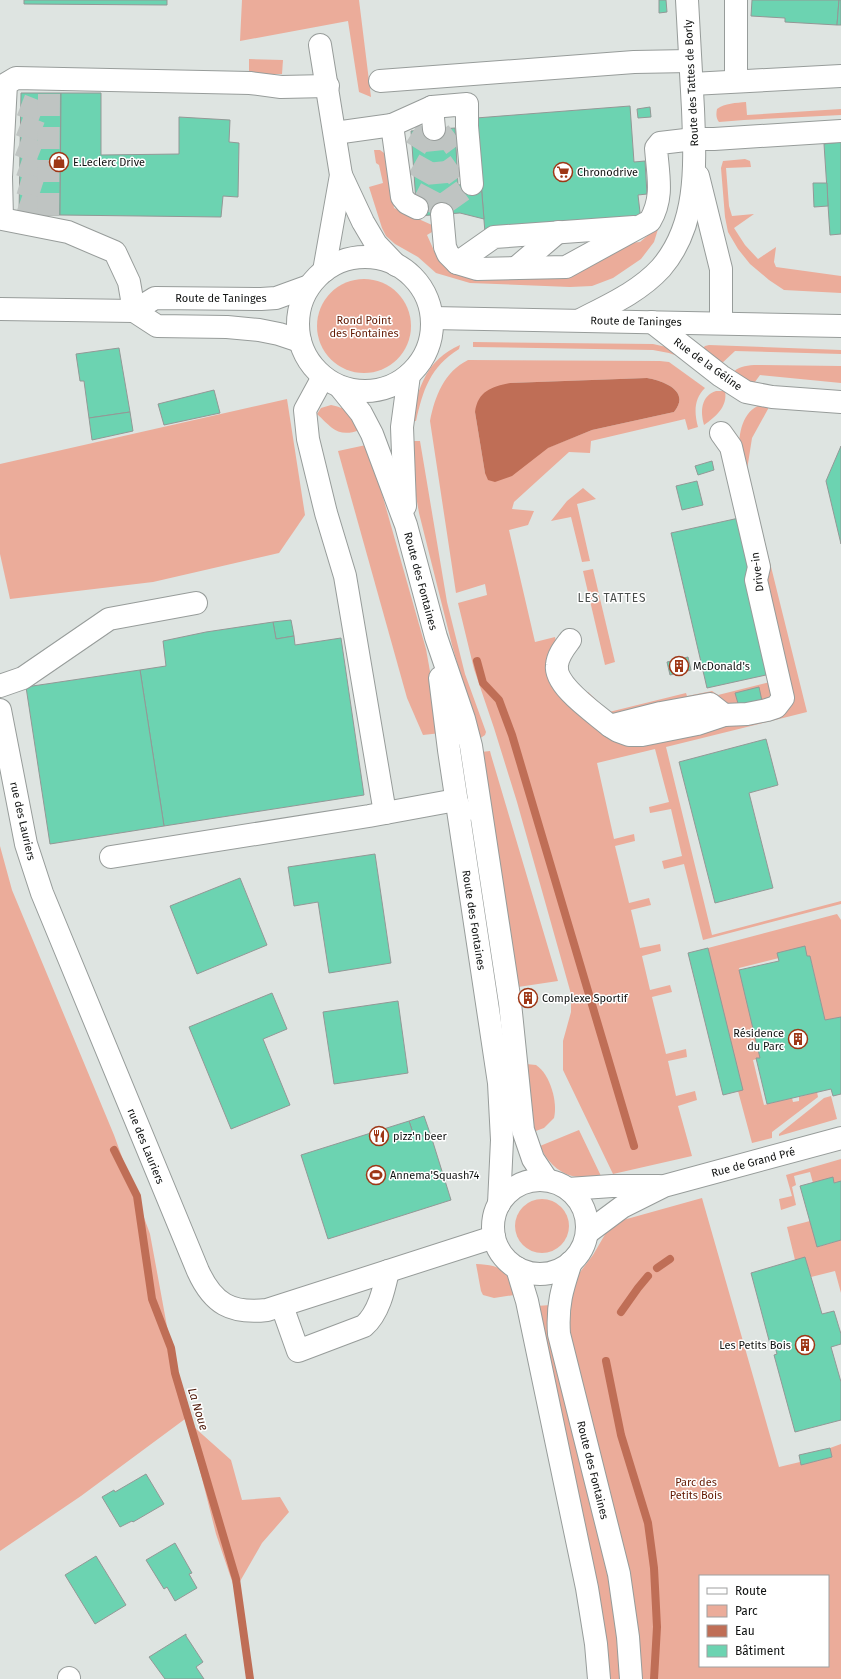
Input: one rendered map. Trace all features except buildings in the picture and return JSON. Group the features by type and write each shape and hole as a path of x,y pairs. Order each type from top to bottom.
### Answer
{"street":[{"name":"Route des Tattes de Borly","path":"580,320 633,292 653,275 667,260 678,243 685,227 695,166 687,0"},
{"path":"736,0 736,81"},
{"path":"320,44 328,86 341,175 363,222 376,244 396,265"},
{"path":"380,81 634,62 690,61"},
{"path":"692,84 841,76"},
{"path":"134,310 129,282 114,252 68,232 48,221 2,219 11,151 6,84 16,78 49,86 250,83 281,88 328,86"},
{"path":"432,107 467,104 464,157"},
{"path":"412,171 432,107"},
{"path":"432,107 434,129"},
{"path":"335,133 412,171 448,254 457,263 477,269 566,267 643,226 650,221 657,210 659,198 656,148 660,143 694,139 841,131"},
{"name":"Route des Tattes de Borly","path":"695,166 721,269 721,323"},
{"path":"316,279 336,264 356,258 376,258 396,265 408,272 418,282 428,301 432,318 430,334 420,363 409,375 394,385 376,390 358,391 332,382 309,361 300,342 298,313 303,299 316,279 341,175"},
{"path":"457,263 494,237 643,226"},
{"path":"544,268 593,230"},
{"path":"517,268 558,232"},
{"path":"487,268 528,234"},
{"name":"Route de Taninges","path":"134,310 155,298 261,300 276,298 316,279"},
{"path":"0,309 134,310 157,326 227,327 259,330 279,334 300,342"},
{"name":"Route de Taninges","path":"432,318 841,326"},
{"name":"Rue de la Géline","path":"652,322 721,376 746,392 772,397 841,402"},
{"name":"Route des Fontaines","path":"406,525 402,427 409,375"},
{"path":"332,382 306,410 308,439 326,513 345,576 385,813"},
{"name":"Route des Fontaines","path":"332,382 361,414 372,434 406,525 436,637 464,719 471,746 510,1003 523,1130 533,1159 547,1180"},
{"name":"Drive-in","path":"570,640 558,656 556,665 561,681 582,703 610,726 661,713 710,704 724,715 747,714 776,707 783,698 756,580 759,567 731,447 721,433"},
{"path":"0,686 23,678 109,619 196,602"},
{"name":"Route des Fontaines","path":"436,637 456,800 501,1101 502,1140 499,1204"},
{"name":"rue des Lauriers","path":"0,710 26,844 42,893 201,1278 212,1295 224,1304 237,1309 250,1312 267,1310 494,1237"},
{"path":"111,857 385,813 456,800 488,866"},
{"name":"Rue de Grand Pré","path":"587,1233 622,1207 664,1186 841,1138"},
{"path":"530,1180 547,1180 555,1182 568,1189 577,1198 583,1208 587,1220 587,1233 584,1244 571,1262 559,1270 545,1274 531,1273 517,1268 502,1255 497,1247 494,1237 494,1217 499,1204 509,1192 522,1183 530,1180"},
{"name":"Rue de Grand Pré","path":"568,1189 612,1186 664,1186"},
{"name":"Route des Fontaines","path":"571,1262 560,1298 558,1320 559,1334 618,1574 628,1637 631,1679"},
{"path":"517,1268 527,1300 587,1588 596,1644 599,1679"},
{"path":"282,1306 298,1351 364,1326 379,1304 388,1271"}],"green space":[{"path":"242,0 359,0 371,97 359,92 348,21 240,41"},
{"path":"249,59 283,60 282,74 249,74"},
{"path":"746,102 747,115 841,109 841,115 719,122 717,119 717,109 720,107 727,104"},
{"path":"374,150 380,150 388,156 394,208 432,225 432,232 427,235 436,255 444,264 566,273 630,243 640,242 659,226 654,242 641,259 613,278 592,286 570,287 470,283 436,273 418,257 395,244 386,236 369,187 383,183 379,165 376,163"},
{"path":"745,159 750,161 751,167 726,168 729,206 732,216 754,214 734,228 745,245 758,259 776,247 774,262 776,267 841,276 841,293 784,290 750,264 738,249 728,232 725,217 721,168 723,161"},
{"name":"Rond Point des Fontaines","path":"364,279 382,283 397,293 407,308 411,326 407,344 397,359 382,369 364,373 346,369 331,359 321,344 317,326 321,308 331,293 346,283"},
{"path":"473,342 653,344 671,348 692,361 669,353 653,350 473,347"},
{"path":"460,345 459,349 441,363 434,372 425,389 416,421 411,420 417,396 426,376 439,358 448,351"},
{"path":"709,345 841,350 841,354 735,351 720,365 702,349"},
{"path":"468,360 660,361 669,362 705,388 701,392 696,406 698,427 688,430 685,419 591,441 590,453 569,452 514,502 512,509 534,511 528,525 509,530 535,642 555,637 556,642 547,671 547,676 554,685 606,733 710,728 777,713 739,449 740,433 745,419 754,408 769,403 768,409 752,438 747,470 807,712 666,747 712,935 841,901 841,904 703,940 684,864 664,869 662,861 682,856 671,809 650,813 649,807 669,802 655,749 597,763 614,839 634,834 635,841 615,846 629,903 649,898 651,905 631,910 640,948 660,944 661,951 642,956 650,990 670,985 672,992 652,997 666,1054 686,1049 687,1057 668,1061 676,1096 695,1091 697,1100 678,1106 692,1156 613,1174 563,1070 563,1041 571,1012 571,994 517,802 474,669 458,603 487,595 485,584 456,593 430,421 442,386 453,371","holes":["654,379 673,388 677,393 679,398 678,405 674,412 592,430 485,473 475,412 510,383"]},
{"path":"754,365 841,366 841,383 760,375 752,386 732,374 739,368"},
{"path":"716,391 725,391 725,402 720,411 704,425 702,414 703,405 707,396"},
{"path":"287,399 305,515 279,553 153,582 10,599 0,554 0,464"},
{"path":"331,405 346,410 360,430 346,433 336,430 327,424 317,414 321,408"},
{"path":"410,441 420,441 447,602 465,674 486,732 485,735 479,739 452,645 419,513"},
{"path":"366,445 371,455 426,649 441,733 423,735 407,698 338,451"},
{"path":"583,488 596,499 577,504 590,561 582,562 571,517 551,521 567,501"},
{"path":"593,569 615,662 605,665 583,571"},
{"path":"770,682 771,696 767,703 612,716 584,695 588,692 609,712 686,693 687,696 712,691 718,695"},
{"path":"490,751 558,981 518,987 481,752"},
{"path":"0,846 12,890 114,1135 150,1234 171,1348 169,1356 177,1377 185,1419 81,1496 0,1551"},
{"path":"837,914 841,920 841,1017 825,1020 810,956 779,958 739,968 760,1058 753,1060 764,1105 792,1098 793,1102 799,1101 799,1097 817,1092 818,1097 772,1132 772,1138 752,1143 738,1091 708,948"},
{"path":"526,1064 536,1065 541,1069 552,1089 555,1104 554,1118 544,1128 533,1132"},
{"path":"831,1096 837,1119 779,1136 779,1134 824,1098"},
{"path":"579,1130 601,1176 579,1177 562,1172 545,1156 540,1146"},
{"path":"841,1159 841,1181 834,1183 833,1177 813,1183 810,1172 794,1176 796,1185 792,1187 796,1205 781,1210 779,1199 792,1196 786,1175"},
{"name":"Parc des Petits Bois","path":"702,1198 779,1467 800,1462 801,1465 832,1457 830,1448 841,1444 841,1679 638,1679 575,1371 567,1320 577,1276 593,1255 607,1231 616,1222"},
{"path":"542,1199 552,1201 561,1207 567,1216 569,1226 567,1236 561,1245 552,1251 542,1253 532,1251 523,1245 517,1236 515,1226 517,1216 523,1207 532,1201"},
{"path":"810,1221 818,1247 841,1240 841,1293 835,1271 811,1277 805,1257 795,1260 787,1227"},
{"path":"476,1264 492,1266 502,1270 509,1280 514,1295 494,1298 483,1295"},
{"path":"551,1305 615,1596 624,1679 605,1679 536,1306"},
{"path":"185,1419 231,1460 242,1500 280,1497 289,1512 262,1543 235,1590 216,1534 192,1439"}],"water":[{"path":"654,379 673,388 677,393 679,398 678,405 674,412 592,430 548,448 512,476 495,482 488,480 485,473 475,412 479,399 486,391 497,386 510,383"}],"waterway":[{"path":"477,661 483,683 499,700 512,735 634,1146"},
{"name":"La Noue","path":"114,1150 137,1196 152,1299 171,1348 175,1373 236,1579 250,1679"},
{"path":"657,1268 670,1259"},
{"path":"621,1312 648,1276"},
{"path":"606,1361 621,1435 648,1523 654,1568 657,1627 654,1679"}],"tunnel":[{"path":"48,215 49,93"},
{"path":"21,105 49,116"},
{"path":"20,125 48,136"},
{"path":"434,129 442,214"},
{"path":"412,133 436,148 455,134"},
{"path":"19,145 49,157"},
{"path":"414,164 439,178 457,165"},
{"path":"20,165 48,175"},
{"path":"20,183 48,192"},
{"path":"416,193 441,206 472,184"},
{"path":"20,202 48,212"}],"place":[{"name":"E.Leclerc Drive","path":"59,162"},
{"name":"Chronodrive","path":"563,172"},
{"name":"McDonald's","path":"679,666"},
{"name":"Complexe Sportif","path":"528,998"},
{"name":"Résidence du Parc","path":"798,1039"},
{"name":"pizz'n beer","path":"379,1136"},
{"name":"Annema'Squash74","path":"376,1175"},
{"name":"Les Petits Bois","path":"805,1345"}],"district":[{"name":"LES TATTES","path":"612,598"}]}
